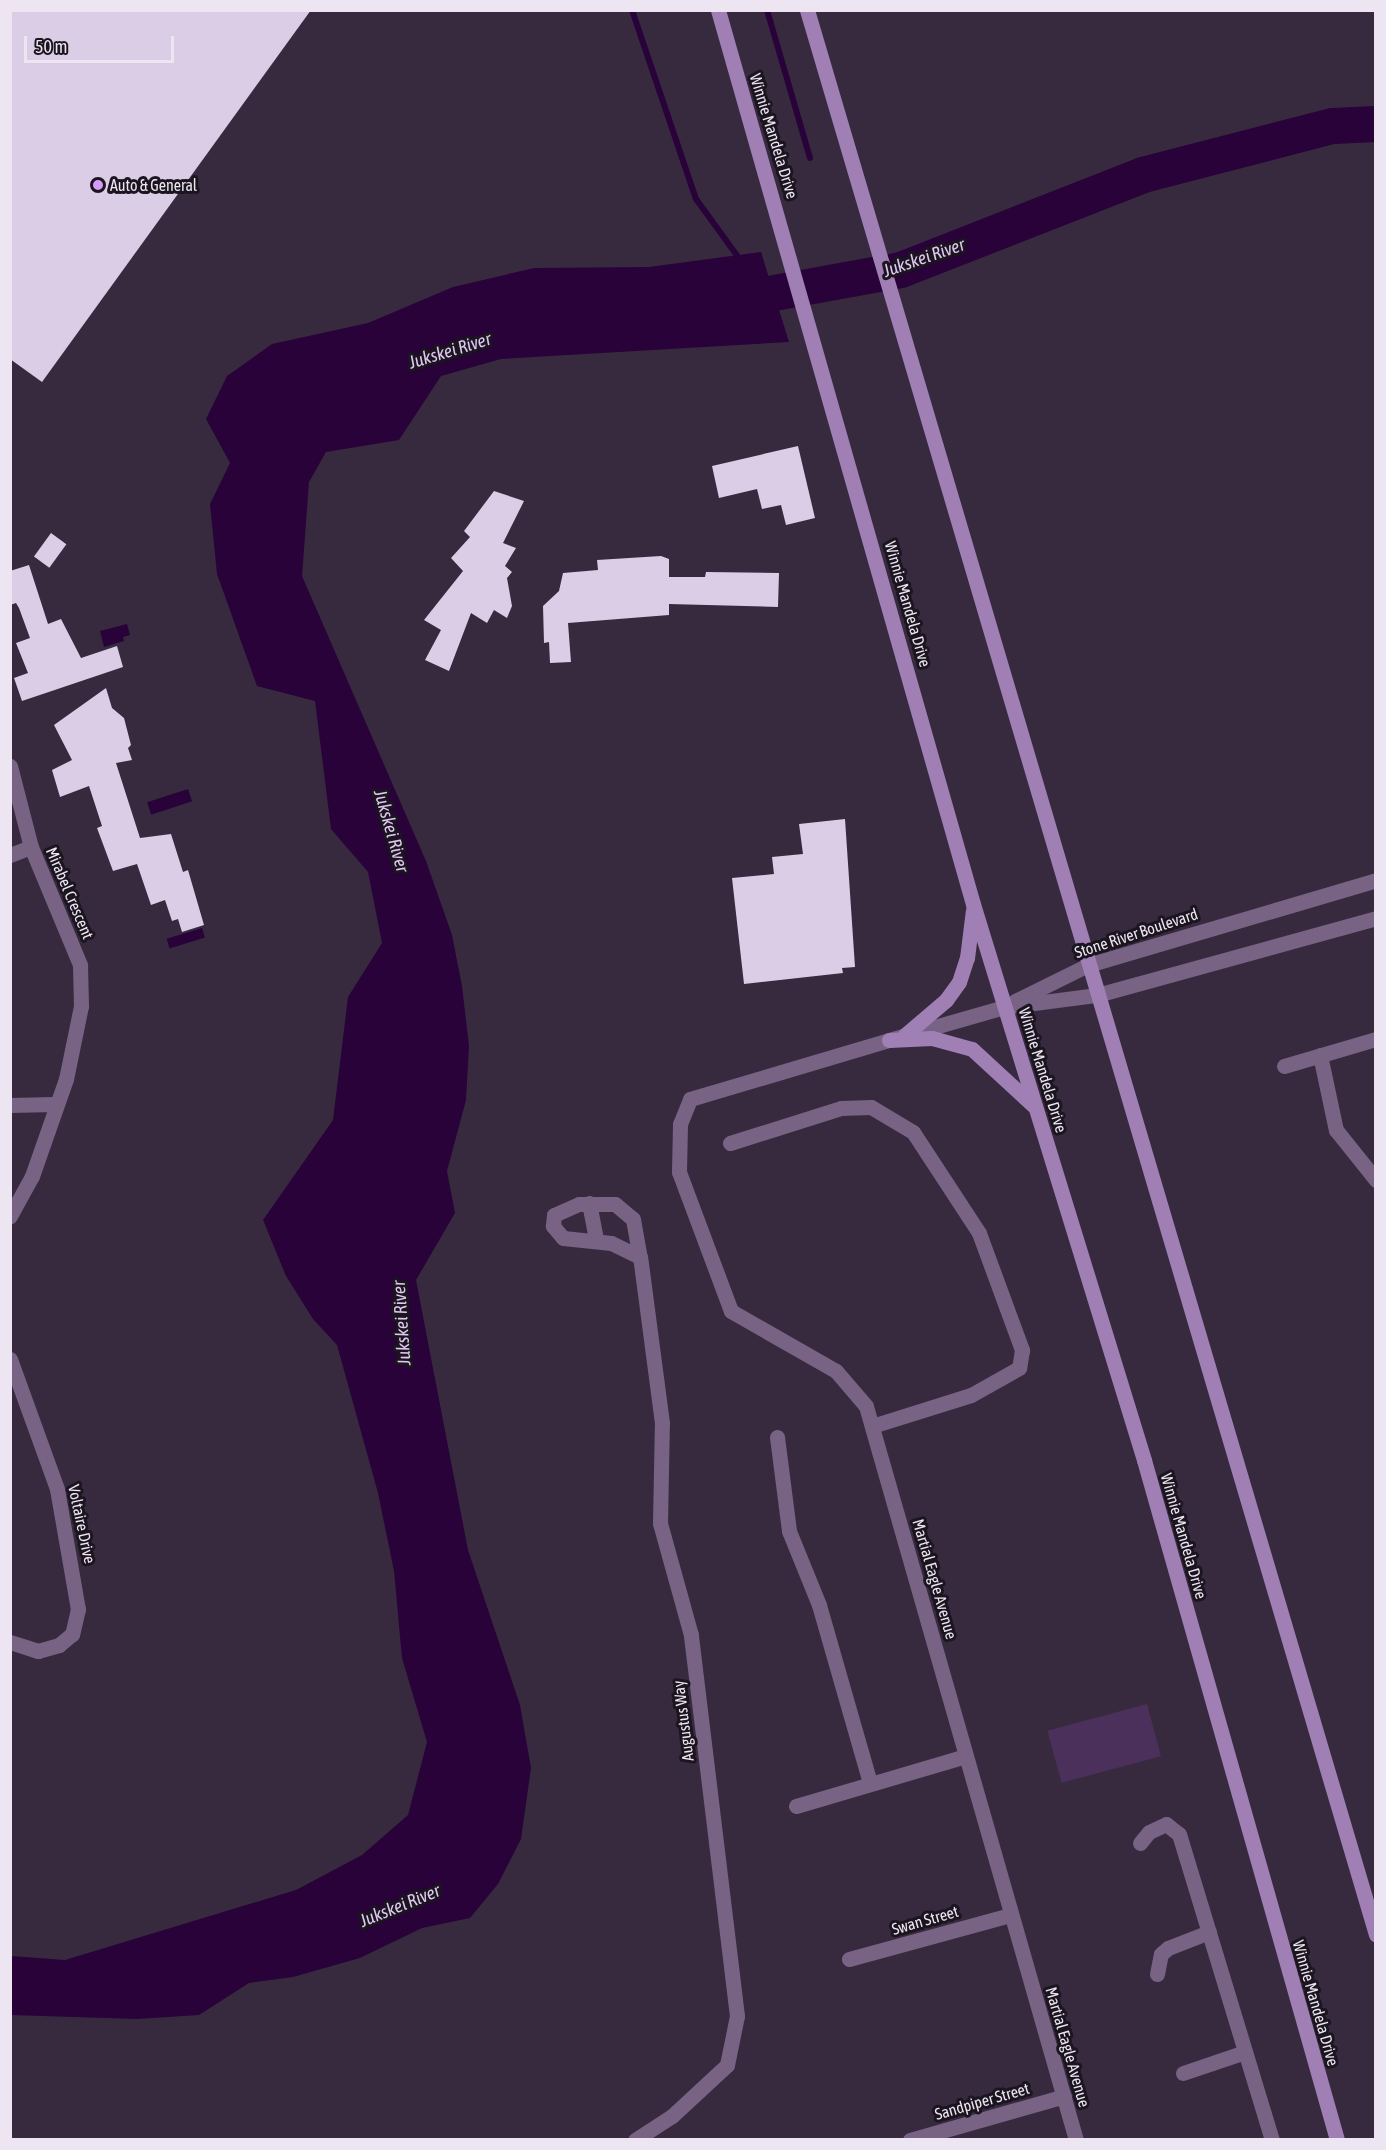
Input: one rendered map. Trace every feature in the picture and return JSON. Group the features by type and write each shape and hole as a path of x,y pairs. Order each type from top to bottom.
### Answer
{"main road":[{"name":"Winnie Mandela Drive","path":"718,10 819,352 973,904 1143,1460 1337,2139"},
{"path":"807,10 861,200 1376,1935"},
{"path":"905,1035 946,1000 959,982 967,958 973,904"},
{"path":"889,1040 933,1038 972,1049 1035,1107"}],"street":[{"name":"Mirabel Crescent","path":"10,766 31,847 80,964 75,1043 54,1104"},
{"path":"10,855 31,847"},
{"name":"Stone River Boulevard","path":"1004,1007 1088,965 1376,880"},
{"path":"889,1040 1004,1007 1097,995 1376,918"},
{"path":"1284,1066 1376,1039"},
{"name":"Martial Eagle Avenue","path":"889,1040 690,1099 676,1140 679,1172 723,1299 748,1324 836,1371 855,1389 872,1426 1076,2139"},
{"path":"1320,1055 1336,1130 1376,1180"},
{"path":"10,1105 54,1104 32,1176 10,1216"},
{"path":"730,1143 841,1108 871,1107 913,1132 979,1233 1022,1350 1019,1368 970,1395 872,1426"},
{"path":"589,1203 596,1240"},
{"name":"Augustus Way","path":"635,2139 681,2109 726,2065 737,2016 691,1635 660,1523 662,1423 640,1257 635,1225 624,1208 589,1203 557,1211 553,1226 563,1238 596,1240 640,1257"},
{"name":"Voltaire Drive","path":"10,1359 57,1489 78,1609 72,1634 59,1646 39,1651 10,1642"},
{"path":"777,1437 789,1531 819,1605 870,1783"},
{"path":"796,1806 966,1756"},
{"path":"1140,1843 1157,1827 1166,1824 1175,1829 1272,2139"},
{"name":"Swan Street","path":"849,1959 1010,1914"},
{"path":"1157,1974 1161,1954 1168,1948 1209,1932"},
{"path":"1183,2073 1245,2052"},
{"name":"Sandpiper Street","path":"910,2139 1064,2096"}],"shaded area":[{"path":"1147,1704 1161,1756 1061,1783 1048,1731"}],"water":[{"path":"761,252 789,342 501,359 441,376 399,440 326,452 309,482 302,576 426,861 452,935 462,986 469,1046 466,1100 447,1171 455,1213 416,1280 468,1550 520,1705 531,1768 521,1839 498,1884 470,1918 422,1928 360,1958 293,1977 249,1983 199,2015 137,2019 11,2015 11,1956 65,1960 296,1890 362,1855 408,1815 427,1742 402,1658 394,1571 378,1493 337,1345 313,1319 286,1276 263,1220 333,1120 348,997 382,943 368,872 331,829 315,701 257,686 217,574 210,504 230,463 206,419 227,376 272,344 368,323 453,287 534,268 649,267"},
{"path":"127,624 130,635 123,637 124,641 104,647 100,631"},
{"path":"188,789 192,801 151,815 147,802"},
{"path":"202,928 205,938 170,948 167,939"}],"building":[{"name":"Auto & General","path":"10,10 311,10 42,382 10,359"},
{"path":"798,446 815,518 786,525 781,505 762,509 757,489 719,498 712,466"},
{"path":"494,491 524,501 503,543 516,548 505,566 512,572 507,578 512,606 507,618 494,610 487,623 471,613 449,671 425,660 441,630 424,620 463,571 451,558 470,537 464,531"},
{"path":"51,533 66,544 49,568 34,556"},
{"path":"661,556 669,559 669,577 705,577 706,572 779,573 778,607 669,604 669,615 568,623 571,662 550,663 549,642 544,643 543,606 559,591 563,573 598,570 597,560"},
{"path":"29,565 48,624 61,619 81,658 117,646 123,667 22,701 14,678 28,673 16,643 30,638 16,603 10,605 10,571"},
{"path":"106,688 112,708 124,718 131,745 128,748 132,760 116,763 140,838 171,834 183,872 188,870 204,925 182,932 178,919 172,921 165,900 151,905 137,864 113,871 97,828 102,826 89,786 60,797 52,770 72,760 54,725"},
{"path":"845,819 855,967 842,968 843,973 744,984 732,878 774,874 772,857 803,854 799,824"}],"waterway":[{"path":"632,10 696,199 741,261"},
{"path":"767,10 810,158"},
{"name":"Jukskei River","path":"725,302 901,270 1143,175 1333,126 1376,124"}],"place":[{"name":"Auto & General","path":"98,185"}]}
